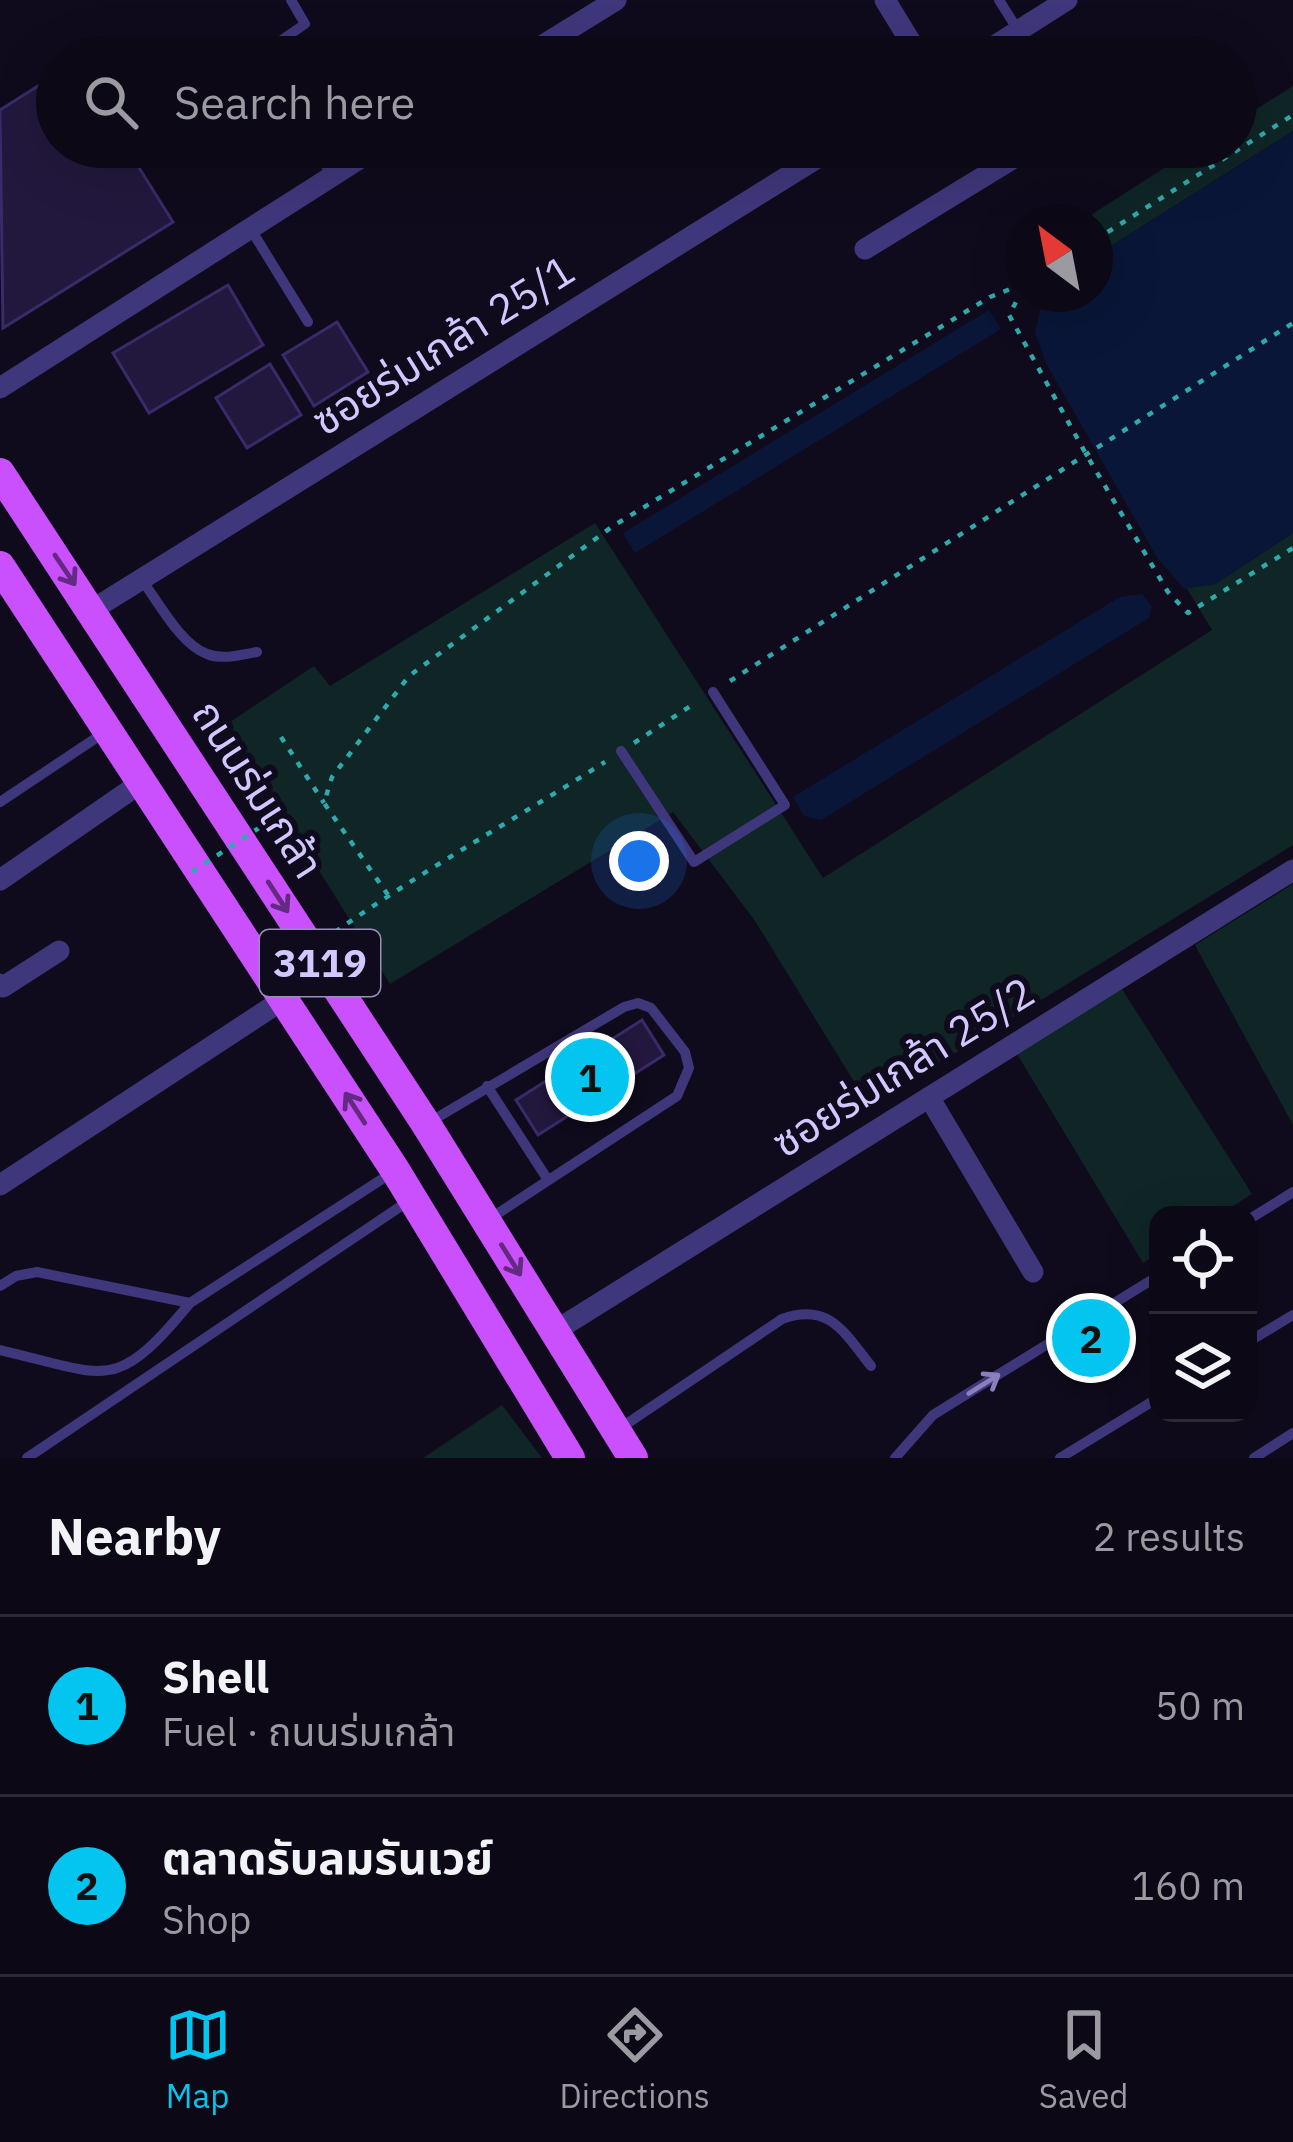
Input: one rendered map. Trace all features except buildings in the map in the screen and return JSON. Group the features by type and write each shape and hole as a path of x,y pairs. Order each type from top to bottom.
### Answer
{"main road":[{"name":"ถนนร่มเกล้า","path":"0,472 426,1124 633,1458"},
{"name":"3119","path":"0,566 395,1170 570,1458"}],"street":[{"path":"558,36 616,0"},
{"path":"885,0 907,36"},
{"path":"1009,36 1067,0"},
{"path":"0,388 345,168"},
{"name":"ซอยร่มเกล้า 25/1","path":"92,610 801,168"},
{"path":"865,249 995,168"},
{"path":"0,880 142,782"},
{"name":"ซอยร่มเกล้า 25/2","path":"555,1331 1293,870"},
{"path":"0,984 3,988 59,951"},
{"path":"0,1185 284,999"},
{"path":"929,1097 1033,1272"}],"lane":[{"path":"287,36 305,23 291,0"},
{"path":"999,0 1018,30"},
{"path":"327,168 332,176"},
{"path":"250,228 308,322"},
{"path":"141,579 190,643 208,655 257,652"},
{"path":"621,751 694,862 784,805 713,692"},
{"path":"0,802 108,730"},
{"path":"426,1124 624,1006 638,1003 651,1008 685,1052 689,1068 677,1096 487,1221"},
{"path":"488,1086 548,1180"},
{"path":"0,1350 104,1374 142,1357 190,1303 395,1170"},
{"path":"1257,1214 1293,1192"},
{"path":"27,1458 412,1198"},
{"path":"0,1286 16,1276 37,1272 190,1303"},
{"path":"896,1458 933,1415 1149,1282"},
{"path":"616,1431 782,1319 801,1312 821,1313 871,1366"},
{"path":"1257,1337 1293,1315"},
{"path":"1060,1458 1149,1404"},
{"path":"1255,1458 1293,1433"}],"path":[{"path":"1257,138 1293,115"},
{"path":"1113,229 1209,168"},
{"path":"324,803 332,777 409,676 614,526 990,297 1005,292"},
{"path":"1010,312 1086,454 1168,592 1188,613 1293,548"},
{"path":"1086,454 1293,322"},
{"path":"281,736 388,895"},
{"path":"192,872 274,818 278,828 284,829 282,819 257,790"}],"green space":[{"path":"1293,86 1293,131 1257,154 1257,109"},
{"path":"1164,168 1234,168 1113,245 1113,204 1108,204"},
{"path":"595,523 823,878 1212,630 1186,587 1215,584 1293,533 1293,845 869,1106 755,921 673,812 390,984 227,724 314,666 330,686"},
{"path":"1293,884 1293,1125 1195,945"},
{"path":"1122,989 1252,1194 1233,1206 1149,1206 1149,1259 1143,1263 1017,1054"},
{"path":"502,1405 542,1458 423,1458"}],"water":[{"path":"1293,131 1293,533 1215,584 1184,589 1158,559 1046,363 1035,333 1040,312 1113,312 1113,245 1234,168 1257,168 1257,154"},
{"path":"989,310 1001,329 635,553 623,533"},
{"path":"1142,594 1152,607 1149,618 821,820 804,816 793,797 1120,597"}],"place":[{"name":"Shell","path":"590,1077"},
{"name":"ตลาดรับลมรันเวย์","path":"1091,1338"}]}
